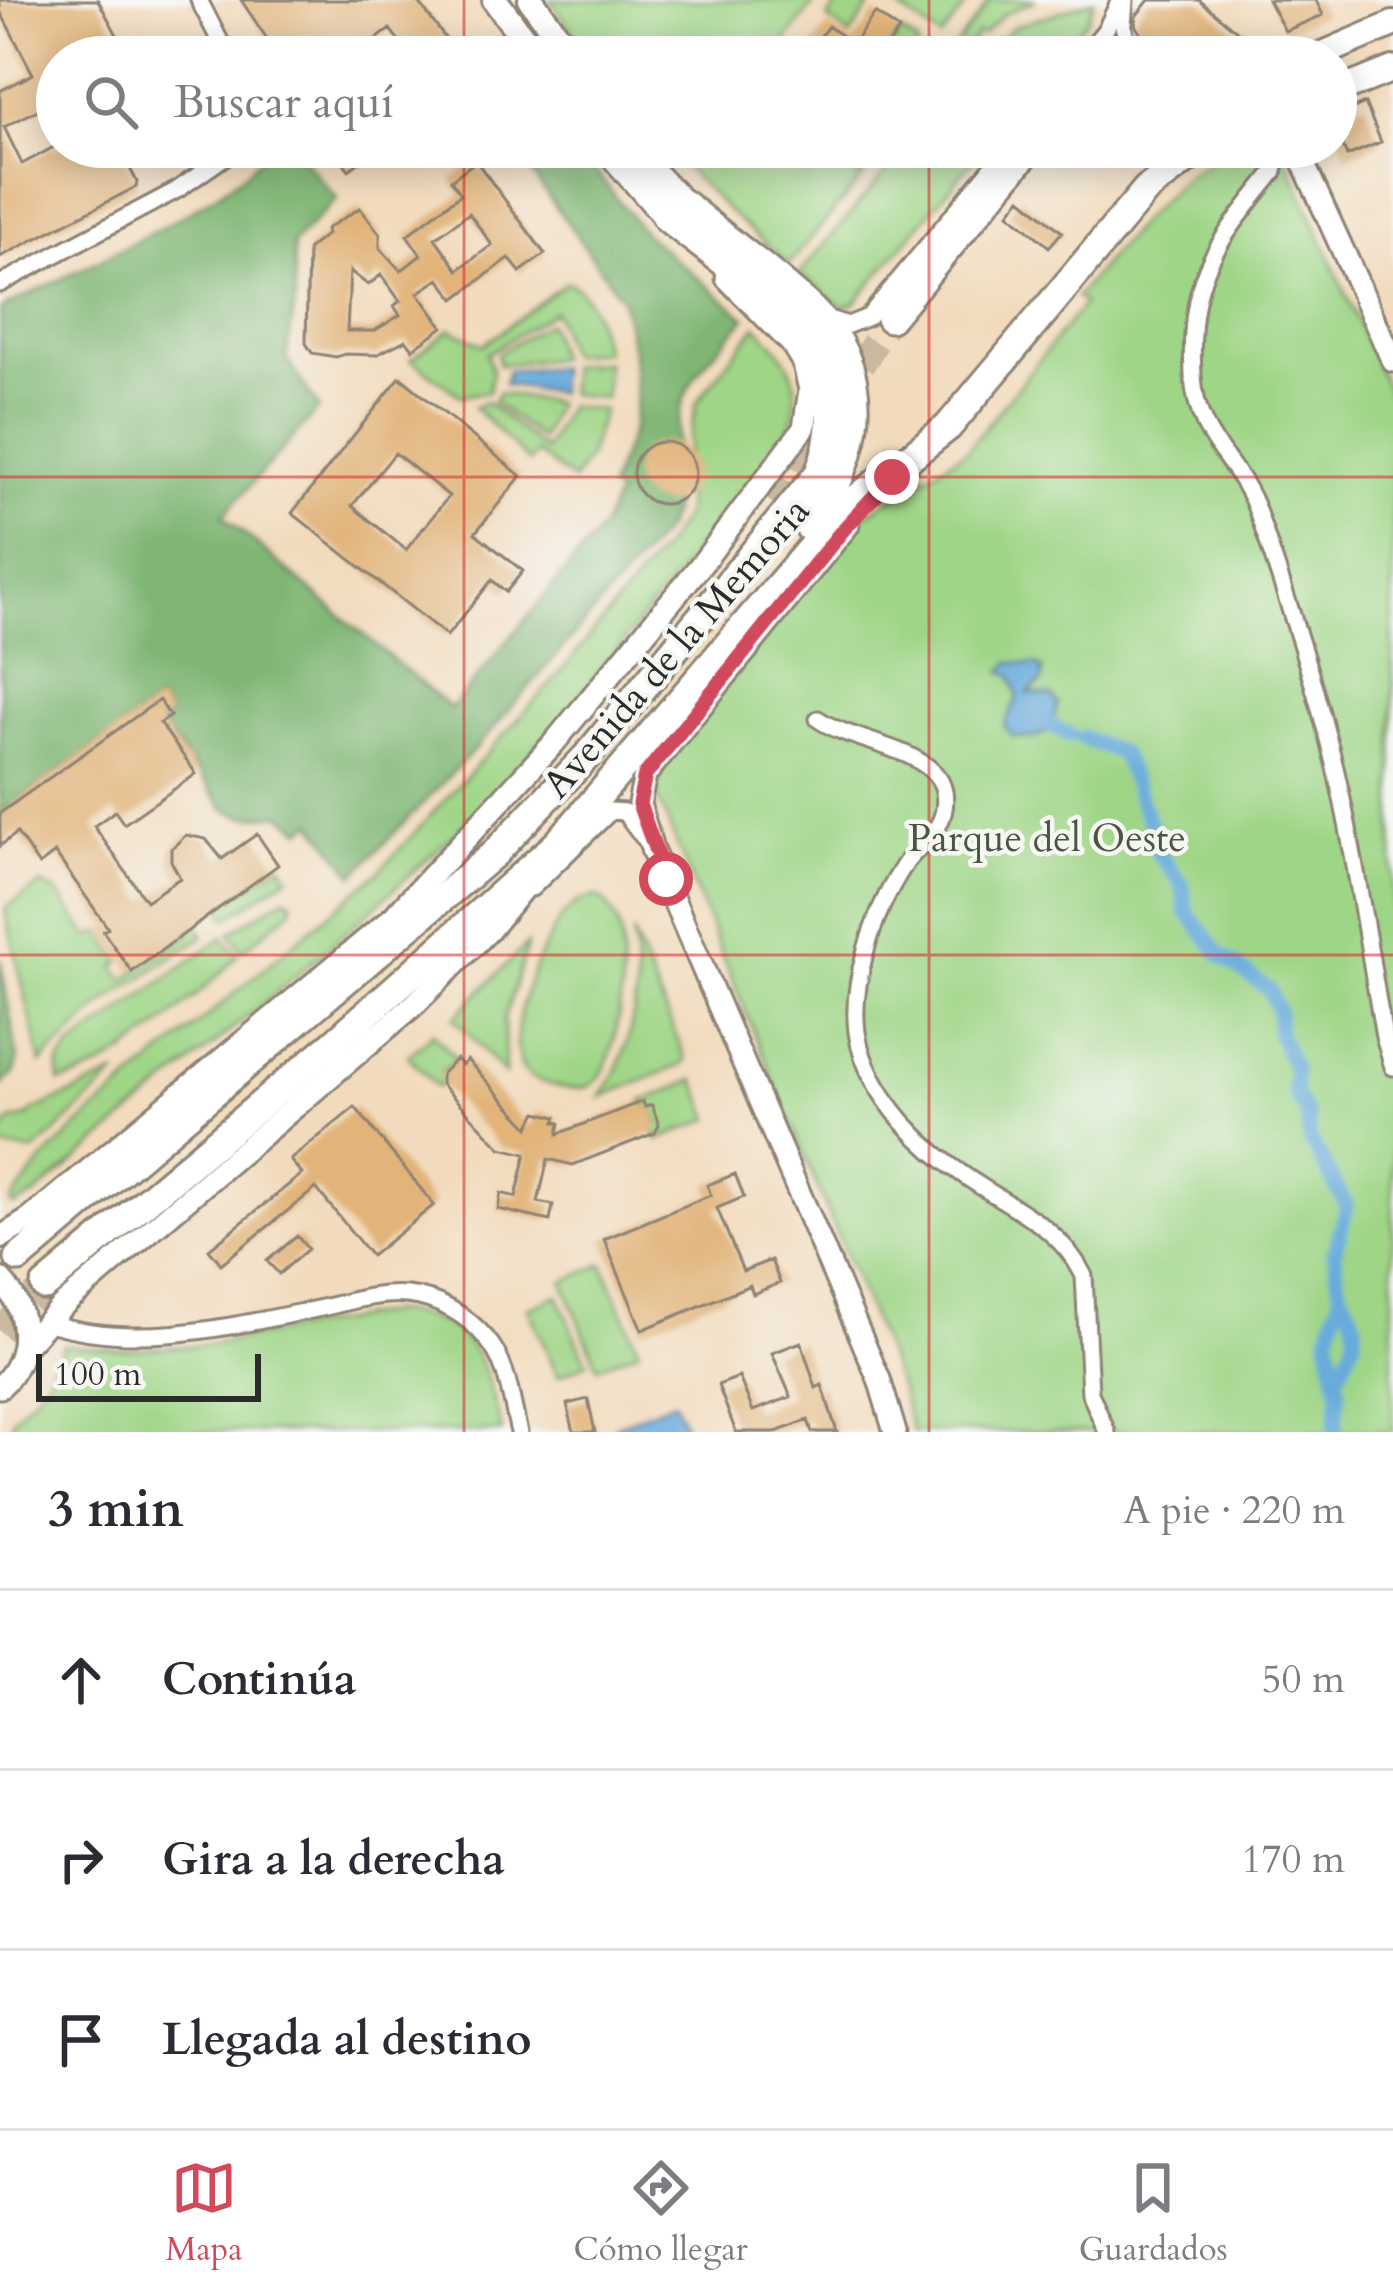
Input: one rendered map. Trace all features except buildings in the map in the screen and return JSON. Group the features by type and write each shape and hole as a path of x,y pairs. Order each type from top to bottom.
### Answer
{"highway":[{"path":"890,318 1013,168"},
{"name":"Avenida de la Memoria","path":"45,1286 351,1028 558,843 858,495 912,458 969,406 1146,190 1175,168"},
{"path":"619,770 657,710 804,534 842,476 854,443 852,382 842,354 813,311 675,210"},
{"name":"Avenida de la Memoria","path":"6,1258 393,943 495,853 546,801 738,576 819,472 830,435 829,386 808,340 675,210"},
{"name":"Avenida de la Memoria","path":"393,943 560,765 776,505"}],"main road":[{"path":"480,0 507,36"},
{"path":"495,0 522,36"},
{"path":"514,0 541,36"},
{"path":"531,0 558,36"},
{"path":"1357,39 1393,24"},
{"path":"1357,84 1393,69"},
{"path":"628,168 675,210"},
{"path":"398,913 553,744 704,561 804,428 810,390 804,364 792,344 644,168"},
{"path":"652,168 675,210"},
{"path":"1302,168 1393,361"},
{"path":"895,1432 879,1379 653,852 639,804 645,775 842,531 912,458"},
{"name":"Avenida de la Memoria","path":"0,1387 18,1364 23,1348 46,1322 415,1004 515,901 558,843"},
{"name":"Avenida de la Memoria","path":"6,1258 30,1219 483,844"},
{"path":"6,1258 22,1312 23,1348"}],"street":[{"path":"199,0 217,36"},
{"path":"1100,36 1123,0"},
{"path":"1123,0 1126,36"},
{"path":"0,284 211,168"},
{"path":"813,311 842,324 868,317 992,168"},
{"path":"1275,168 1222,236 1201,276 1194,315 1193,379 1203,427 1257,508 1328,744 1393,1066"},
{"path":"818,719 837,732 916,759 938,778 945,798 941,820 908,860 872,936 857,1008 859,1042 884,1100 930,1148 964,1176 1060,1237 1076,1259 1084,1276 1090,1393 1107,1432"},
{"name":"Avenida de la Memoria","path":"515,901 611,811 629,816 653,852"},
{"path":"46,1322 77,1332 116,1335 200,1332 386,1296 423,1298 451,1308 487,1339 502,1363 518,1432"}],"green space":[{"path":"550,0 816,0 789,36 576,36"},
{"path":"840,0 859,0 869,8 850,36 828,19"},
{"path":"888,0 970,0 938,36"},
{"path":"990,0 1036,0 1003,15 983,35 963,36"},
{"path":"1094,0 1089,17 1074,36 1004,36 1013,27"},
{"path":"251,168 311,168 337,199 293,243 295,303 286,358 319,408 223,516 451,709 601,529 617,494 609,488 633,428 633,352 622,299 528,168 593,168 644,233 746,318 702,367 683,401 674,499 664,531 476,748 354,875 313,822 302,830 281,814 245,817 225,809 160,723 170,716 159,700 0,813 0,309 188,213"},
{"path":"686,168 846,168 859,177 870,168 789,264"},
{"path":"889,168 967,168 854,304 841,307 800,273"},
{"name":"Parque del Oeste","path":"1199,168 1291,168 1393,403 1393,1432 912,1432 900,1388 656,794 662,771 691,726 859,519 967,450 1084,304 1076,297 1187,175"},
{"path":"567,282 588,301 604,351 568,355 554,311 487,354 492,370 488,392 460,396 411,359 451,329 483,345"},
{"path":"548,323 558,358 499,365 497,354"},
{"path":"756,326 780,351 793,374 796,401 789,435 554,728 458,831 324,952 35,1195 14,1206 10,1203 43,1160 88,1117 379,872 556,678 667,543 685,514 689,438 697,402"},
{"path":"606,362 605,398 569,394 569,366"},
{"path":"499,393 556,403 541,439 493,402"},
{"path":"486,402 545,450 567,406 603,410 588,457 573,481 537,453 529,462 474,407"},
{"path":"281,864 289,876 227,918 220,908"},
{"path":"41,884 57,892 89,937 100,932 121,962 115,967 124,980 191,933 189,928 196,923 204,936 105,1002 41,1063 5,909"},
{"path":"285,897 292,900 292,909 242,951 230,933"},
{"path":"599,897 621,937 621,993 614,1041 599,1077 589,1086 554,1085 535,1079 522,1066 517,1046 519,1021 536,965 561,919 579,902"},
{"path":"632,933 686,1059 682,1065 601,1097 621,1060 633,1018"},
{"path":"223,937 238,956 200,992 130,1049 81,1076 59,1082 59,1064 71,1048"},
{"path":"528,943 504,1020 505,1074 454,1018"},
{"path":"0,958 18,1061 15,1072 0,1087"},
{"path":"433,1033 456,1059 441,1073 444,1082 437,1087 408,1056"},
{"path":"117,1074 35,1151 0,1148 2,1133 11,1121"},
{"path":"695,1080 711,1119 658,1140 654,1130 659,1124 652,1106 645,1107 643,1101"},
{"path":"603,1264 639,1350 598,1367 563,1282"},
{"path":"558,1295 587,1363 558,1376 528,1308"},
{"path":"392,1312 441,1323 471,1348 482,1365 502,1432 11,1432 13,1418 46,1382 63,1345 122,1350 208,1345"}],"water":[{"path":"558,367 558,393 504,384 508,371"},
{"path":"1010,662 1043,670 1042,681 1028,693 1052,696 1058,704 1050,730 1034,738 1013,737 1004,726 1018,697 1011,675 1002,671"},
{"path":"674,1401 685,1427 672,1432 617,1432 615,1426"}],"waterway":[{"path":"1052,726 1070,735"},
{"path":"1083,738 1122,754 1152,829 1154,847 1183,886 1186,910 1220,955 1270,990 1278,1013 1278,1034 1294,1067 1295,1095 1307,1115 1310,1140 1347,1206 1334,1254 1341,1294 1328,1337 1339,1392 1335,1432"},
{"path":"1337,1374 1355,1334 1353,1315 1341,1294"}],"tunnel":[{"path":"776,505 890,318"},
{"path":"0,1331 45,1286"}],"route":[{"path":"666,879 639,804 645,775 842,531 892,477"}]}
